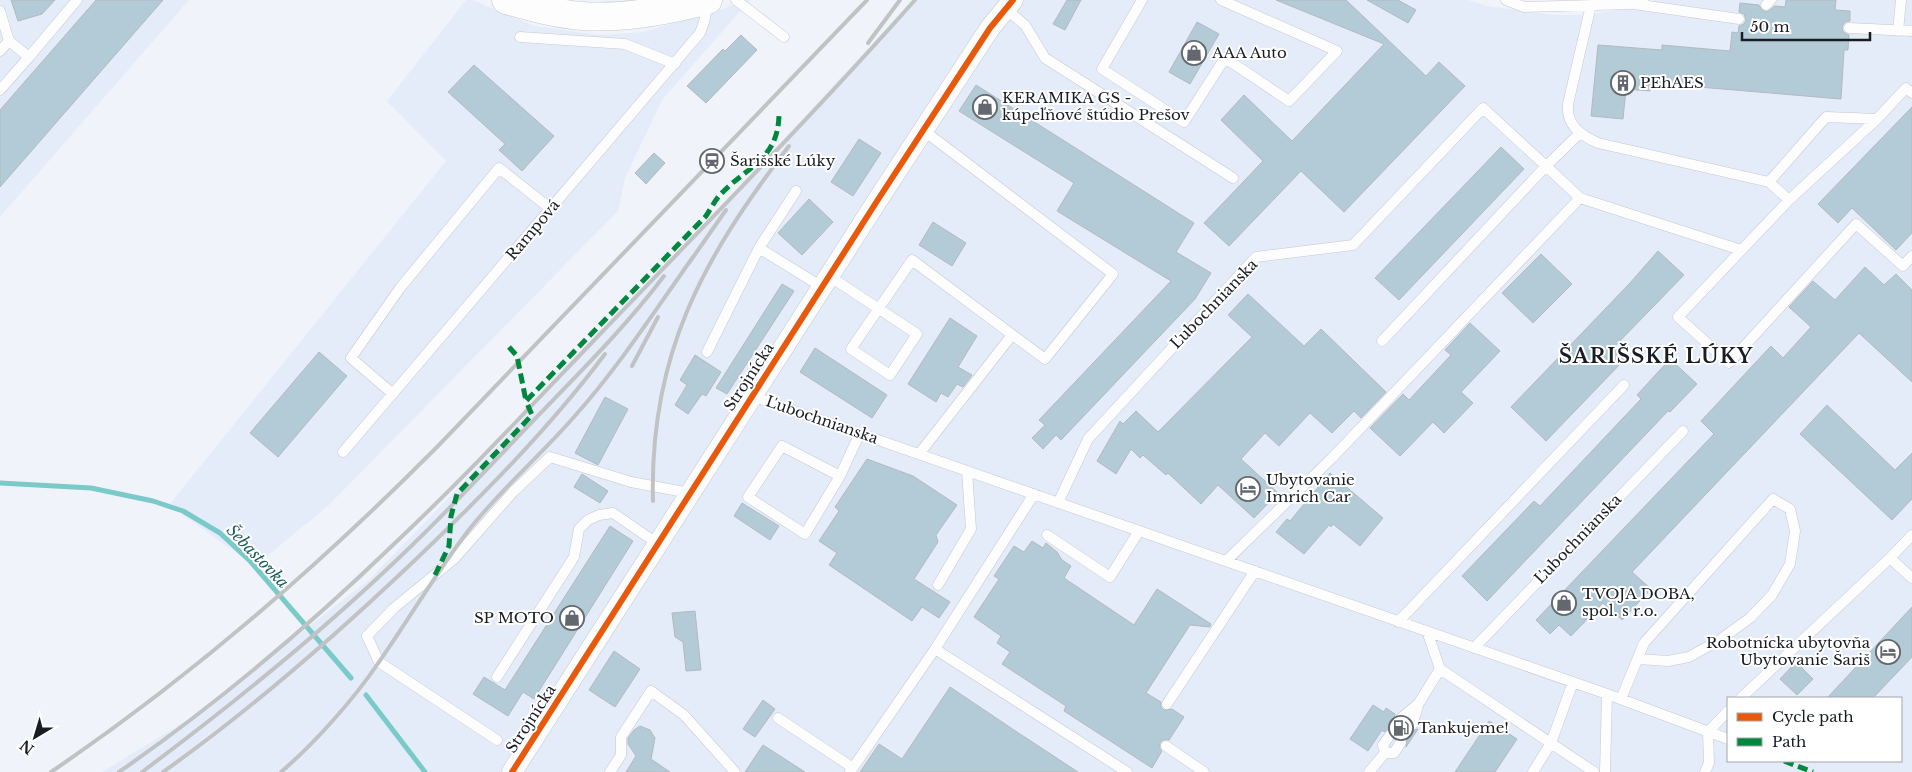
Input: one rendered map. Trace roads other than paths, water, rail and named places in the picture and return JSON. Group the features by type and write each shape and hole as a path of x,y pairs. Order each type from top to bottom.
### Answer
{"main road":[{"path":"506,0 581,16 616,16 678,8 708,0"}],"street":[{"name":"Strojnícka","path":"512,772 825,281 990,28 1009,4"}],"lane":[{"path":"0,90 77,0"},
{"name":"Rampová","path":"344,452 700,33 708,0"},
{"path":"736,0 784,37"},
{"path":"1142,0 1102,69 1184,122 1225,58 1289,101 1337,51 1238,3 1222,0"},
{"path":"1506,0 1524,7 1630,4 1739,19"},
{"path":"1630,4 1642,0"},
{"path":"1898,31 1901,0"},
{"path":"1009,4 1045,58 1233,178"},
{"path":"1591,5 1567,113 1569,121 1580,133 1598,143 1769,182 1788,200"},
{"path":"0,11 10,41 28,57"},
{"path":"1849,28 1912,31"},
{"path":"520,37 624,44 675,64"},
{"path":"0,51 10,41"},
{"path":"1912,93 1906,88 1876,119 1788,200 1678,317 1729,363 1856,224 1902,266 1912,256"},
{"name":"Ľubochnianska","path":"1058,503 1088,439 1256,257 1353,245 1483,108 1580,198"},
{"path":"1769,182 1826,117 1876,119"},
{"path":"758,248 878,308 918,334 890,375 851,349 878,308 912,260 1045,359 1113,274 923,130"},
{"path":"1382,341 1546,166 1580,133"},
{"path":"393,394 351,358 400,288 499,168 551,209"},
{"path":"708,352 758,248 796,191"},
{"path":"1226,561 1332,458 1580,198 1742,250"},
{"path":"919,454 1012,335"},
{"path":"1398,622 1624,385"},
{"name":"Ľubochnianska","path":"752,396 1573,682 1727,740"},
{"name":"Ľubochnianska","path":"1474,648 1683,430"},
{"path":"840,476 782,446 748,497 805,534 840,476 860,433"},
{"name":"Strojnícka","path":"497,740 379,662 367,636 394,608 454,559 513,492 550,458 631,482 690,493"},
{"path":"938,585 971,529 967,471"},
{"path":"778,718 852,770 935,649 1034,494"},
{"path":"1621,699 1644,643 1774,499 1790,509 1795,531 1790,564 1772,595 1750,618 1721,639 1689,657 1668,661 1638,659"},
{"path":"497,676 574,557 579,529 588,520 599,515 613,513 658,544"},
{"path":"1047,535 1110,577 1139,531"},
{"path":"1742,697 1912,536"},
{"path":"1890,558 1912,578"},
{"path":"1167,704 1255,571"},
{"path":"1426,631 1440,669 1594,772"},
{"path":"935,649 1127,772"},
{"path":"1412,725 1419,703 1440,669"},
{"path":"1533,772 1551,743 1573,682"},
{"path":"610,772 621,755 621,737 651,691 684,715 735,772"},
{"path":"1605,772 1607,694"},
{"path":"1401,718 1419,703"},
{"path":"1705,772 1709,763 1708,732 1727,712"},
{"path":"1385,753 1383,745 1390,736"},
{"path":"1369,772 1385,753 1394,753 1401,742"},
{"path":"1166,746 1204,772"}],"waterway":[{"name":"Šebastovka","path":"0,483 91,488 153,501 183,511 220,533 250,561 351,678"},
{"name":"Šebastovka","path":"366,695 425,772"}],"railway":[{"path":"51,772 103,736 204,659 300,577 393,491 867,0"},
{"path":"868,43 900,0"},
{"path":"119,772 227,692 329,605 421,518 499,440 760,168 915,0"},
{"path":"653,501 654,448 660,400 672,354 687,311 707,269 731,228 758,187 789,146"},
{"path":"689,263 726,210"},
{"path":"281,772 320,734 358,691 468,531 589,399 635,339 693,257"},
{"path":"142,772 276,667 403,554 599,352 633,315 664,276"},
{"path":"632,366 658,317"},
{"path":"163,772 292,672 413,562 513,462 561,409 605,354"}],"place":[{"name":"AAA Auto","path":"1194,53"},
{"name":"PEhAES","path":"1623,83"},
{"name":"KERAMIKA GS - kúpeľňové štúdio Prešov","path":"985,107"},
{"name":"Šarišské Lúky","path":"712,161"},
{"name":"Ubytovanie Imrich Car","path":"1248,489"},
{"name":"TVOJA DOBA, spol. s r.o.","path":"1564,603"},
{"name":"SP MOTO","path":"572,618"},
{"name":"Robotnícka ubytovňa Ubytovanie Šariš","path":"1888,652"},
{"name":"Tankujeme!","path":"1401,728"}],"district":[{"name":"ŠARIŠSKÉ LÚKY","path":"1656,356"}]}
